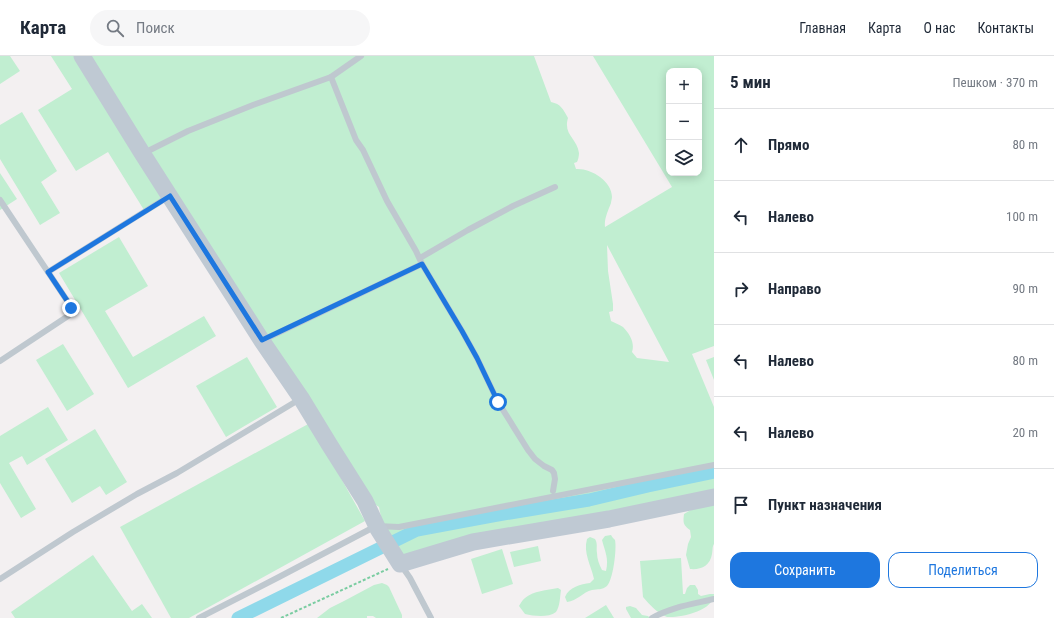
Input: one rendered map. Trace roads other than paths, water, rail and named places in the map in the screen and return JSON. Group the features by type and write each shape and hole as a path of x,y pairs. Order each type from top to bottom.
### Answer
{"street":[{"path":"82,56 142,154 301,398 365,501 377,527 398,562 473,542 609,518 714,497"}],"lane":[{"path":"142,154 188,131 231,113 332,77 361,56"},
{"path":"332,77 356,140 363,150 386,201 462,331 498,402 535,459 552,470 554,473 555,479 553,491"},
{"path":"262,340 421,261 468,230 513,206 555,187"},
{"path":"48,272 170,196"},
{"path":"0,200 70,305 70,313 68,316 0,361"},
{"path":"0,579 73,532 176,473 301,398"},
{"path":"199,618 377,527 399,527 714,465"},
{"path":"398,562 410,578 431,618"},
{"path":"652,618 663,612 714,599"}],"waterway":[{"path":"238,618 417,530 589,500 714,472"}]}
